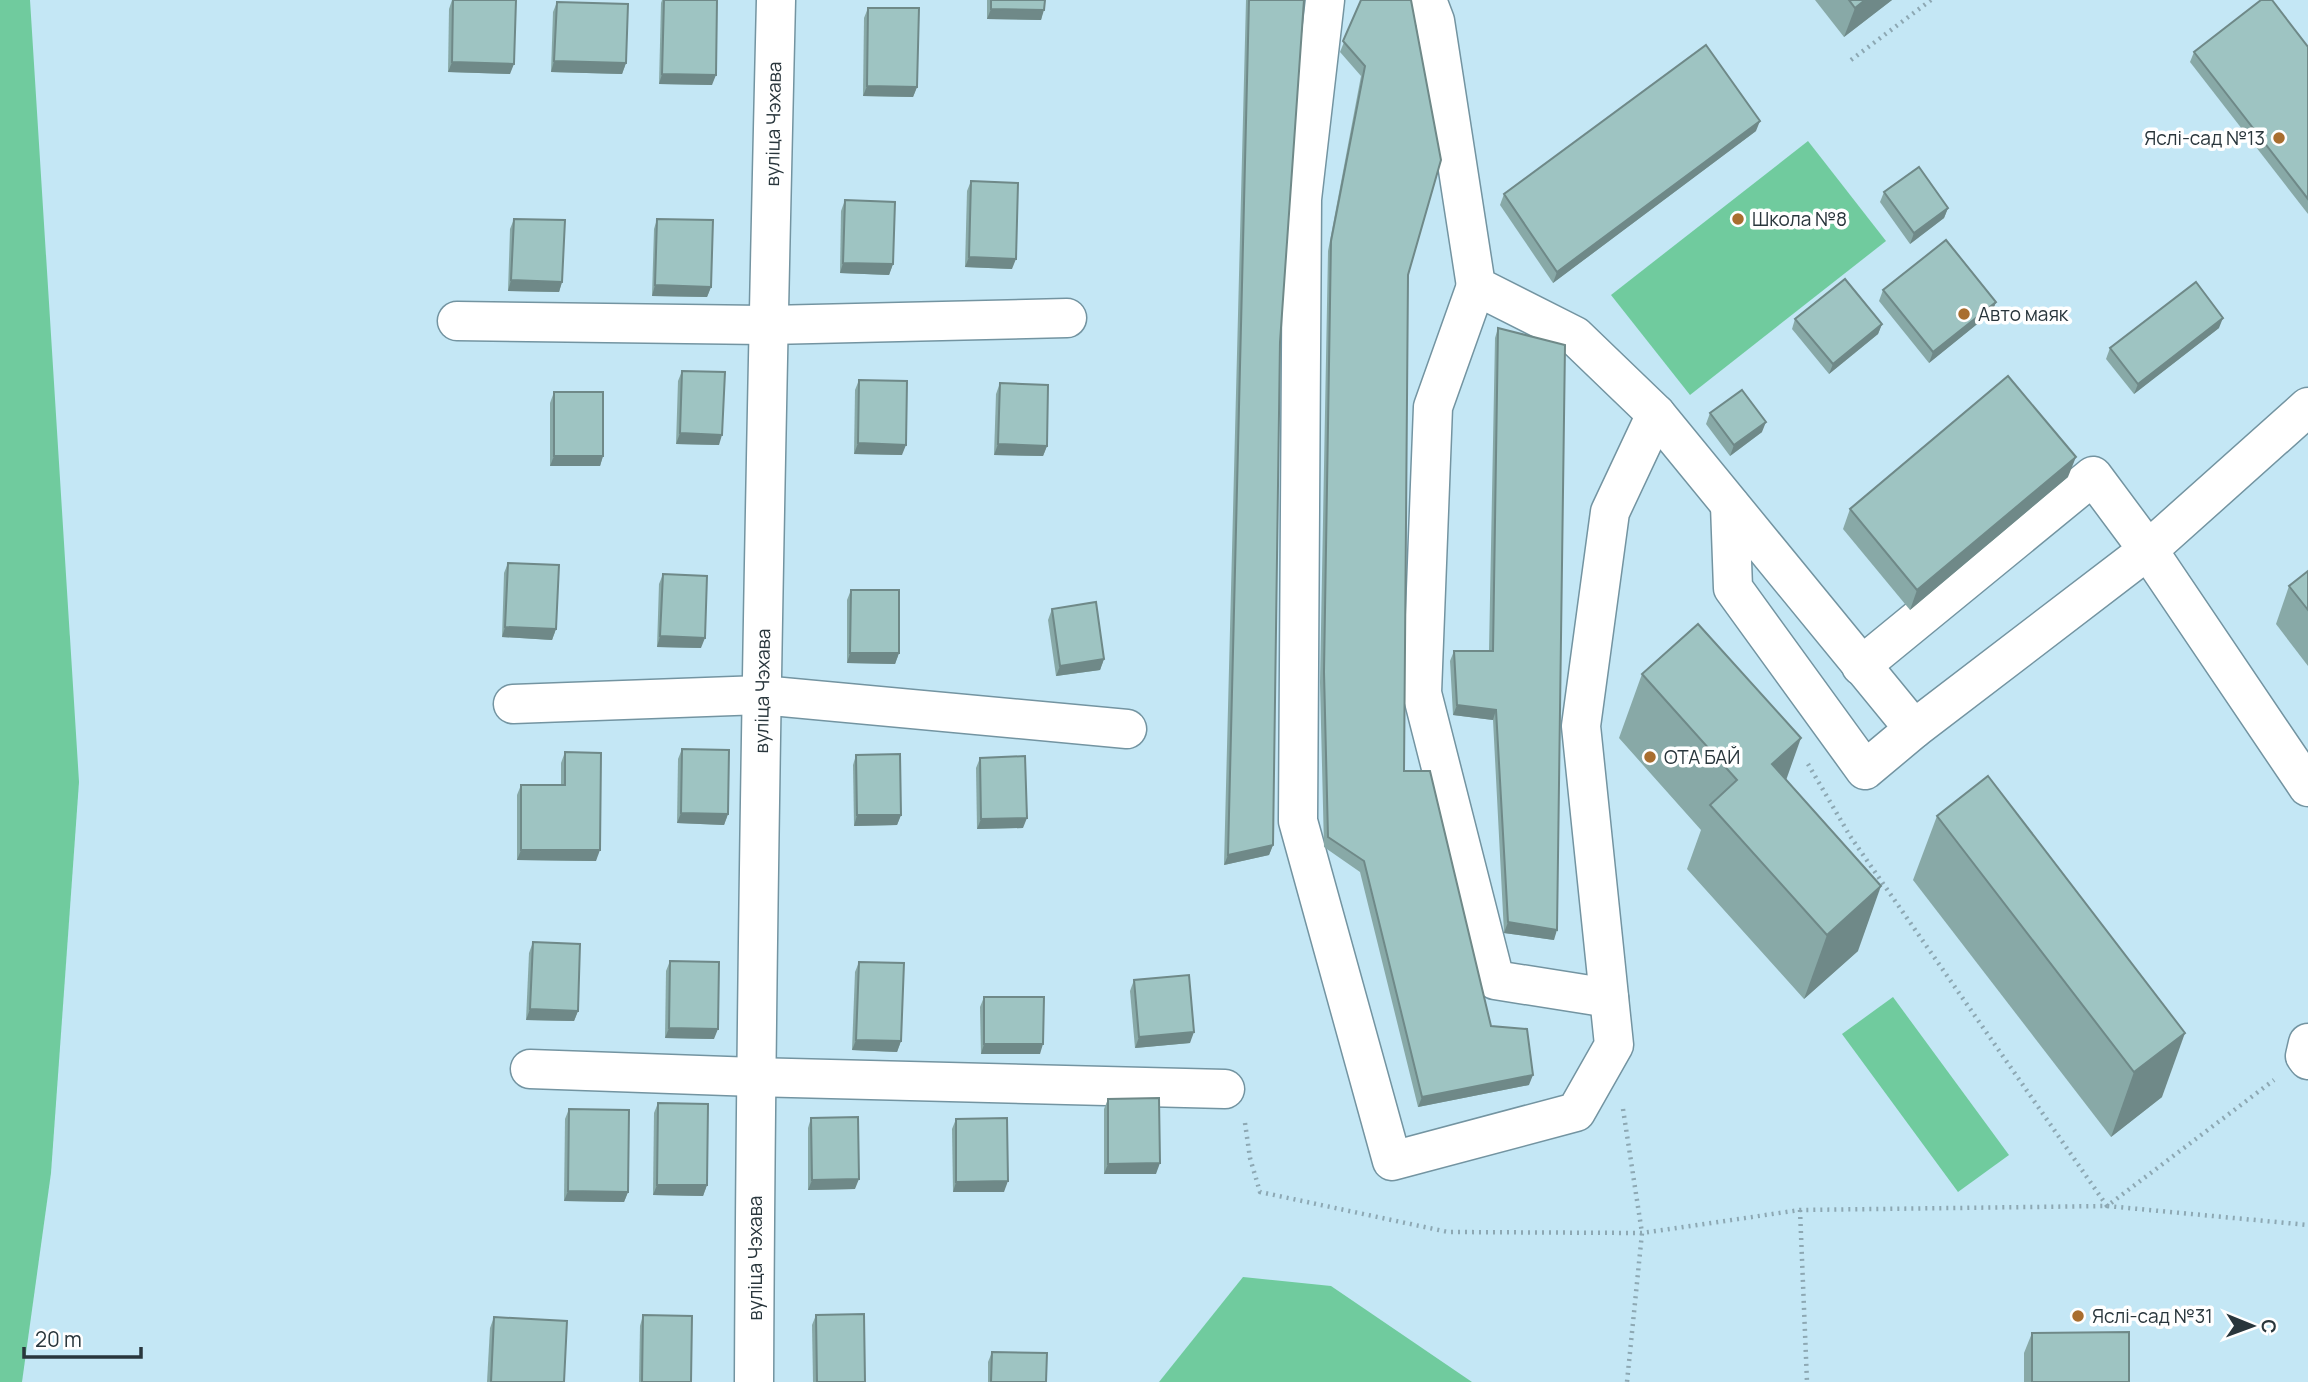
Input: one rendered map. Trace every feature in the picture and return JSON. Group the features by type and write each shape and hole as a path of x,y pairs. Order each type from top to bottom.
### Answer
{"street":[{"name":"вуліца Чэхава","path":"754,1382 755,1077 761,695 776,0"},
{"path":"1325,0 1302,199 1298,821 1392,1161 1576,1112 1614,1045 1581,726 1610,512 1657,414"},
{"path":"1427,0 1435,21 1476,286 1433,407 1422,693 1494,980 1609,998"},
{"path":"1476,286 1575,336 1657,414 1914,729"},
{"path":"457,321 769,325 1067,318"},
{"path":"1730,505 1733,588 1865,771 1914,729 2148,550 2308,407"},
{"path":"1861,666 2093,476 2148,550 2308,787"},
{"path":"513,704 761,695 1127,729"},
{"path":"530,1069 755,1077 1234,1101"}],"path":[{"path":"1852,60 1931,0"},
{"path":"1850,836 2107,1206"},
{"path":"1614,1045 1642,1233 1627,1382"},
{"path":"2107,1206 2307,1053"},
{"path":"1234,1101 1260,1192 1448,1232 1642,1233 1800,1210 2107,1206 2308,1225"},
{"path":"1800,1210 1807,1382"}],"green space":[{"path":"0,0 30,0 79,782 51,1173 22,1382 0,1382"},
{"path":"1808,141 1886,241 1690,395 1611,295"},
{"path":"1893,997 2009,1155 1958,1192 1842,1034"},
{"path":"1243,1277 1331,1286 1472,1382 1159,1382"}],"building":[{"path":"453,0 516,0 514,64 452,62"},
{"path":"664,0 717,0 716,75 662,74"},
{"path":"991,0 1045,0 1044,10 991,9"},
{"path":"1249,0 1304,0 1280,342 1273,845 1228,855"},
{"path":"1361,0 1411,0 1441,160 1408,275 1404,771 1430,771 1491,1026 1527,1029 1533,1075 1422,1097 1364,861 1328,837 1324,672 1331,241 1365,66 1343,41"},
{"path":"1849,0 1865,0 1855,8"},
{"name":"Яслі-сад №13","path":"2261,0 2272,0 2308,47 2308,199 2194,52"},
{"path":"557,2 628,4 626,63 554,61"},
{"path":"868,8 919,8 917,87 867,86"},
{"path":"1706,45 1760,121 1557,272 1504,194"},
{"path":"1919,167 1948,208 1914,233 1884,192"},
{"path":"971,181 1018,183 1016,259 969,257"},
{"path":"845,200 895,202 893,264 843,263"},
{"path":"514,219 565,220 562,282 511,280"},
{"path":"657,219 713,220 711,287 655,285"},
{"path":"1946,240 1996,302 1933,352 1883,290"},
{"path":"1845,279 1882,324 1833,364 1795,319"},
{"path":"2196,282 2223,318 2138,384 2110,348"},
{"path":"1498,328 1565,345 1557,930 1508,922 1496,710 1457,705 1454,651 1493,651"},
{"path":"682,371 725,372 722,435 680,433"},
{"path":"2008,376 2076,457 1917,590 1850,509"},
{"path":"859,380 907,381 906,445 858,443"},
{"path":"1000,383 1048,385 1047,446 998,444"},
{"path":"1742,390 1766,422 1734,445 1710,413"},
{"path":"554,392 603,392 603,456 554,456"},
{"path":"508,563 559,565 556,629 505,627"},
{"path":"2308,571 2308,610 2289,586"},
{"path":"663,574 707,576 705,638 660,636"},
{"path":"851,590 899,590 899,653 850,653"},
{"path":"1096,602 1104,659 1060,666 1052,609"},
{"path":"1698,624 1801,738 1772,764 1881,886 1827,935 1710,805 1737,780 1642,674"},
{"path":"682,749 729,750 728,814 681,813"},
{"path":"565,752 601,753 600,850 521,850 521,785 565,785"},
{"path":"900,754 901,815 857,815 856,755"},
{"path":"1025,756 1027,818 981,819 980,758"},
{"path":"1988,776 2185,1033 2134,1072 1937,816"},
{"path":"533,942 580,944 578,1011 530,1009"},
{"path":"670,961 719,962 718,1029 669,1028"},
{"path":"859,962 904,963 901,1041 856,1040"},
{"path":"1189,975 1194,1032 1139,1037 1134,980"},
{"path":"984,997 1044,997 1043,1044 984,1044"},
{"path":"1159,1098 1160,1163 1108,1164 1108,1099"},
{"path":"658,1103 708,1104 707,1185 657,1185"},
{"path":"569,1109 629,1110 628,1192 568,1191"},
{"path":"858,1117 859,1179 812,1180 811,1118"},
{"path":"1007,1118 1008,1181 956,1182 956,1119"},
{"path":"864,1314 865,1382 817,1382 816,1315"},
{"path":"643,1315 692,1316 691,1382 642,1382"},
{"path":"494,1317 567,1321 564,1382 491,1382"},
{"path":"2129,1332 2129,1382 2032,1382 2032,1333"},
{"path":"992,1352 1047,1353 1046,1382 991,1382"}],"place":[{"name":"Яслі-сад №13","path":"2279,138"},
{"name":"Школа №8","path":"1738,219"},
{"name":"Авто маяк","path":"1964,314"},
{"name":"ОТА БАЙ","path":"1650,757"},
{"name":"Яслі-сад №31","path":"2078,1316"}]}
